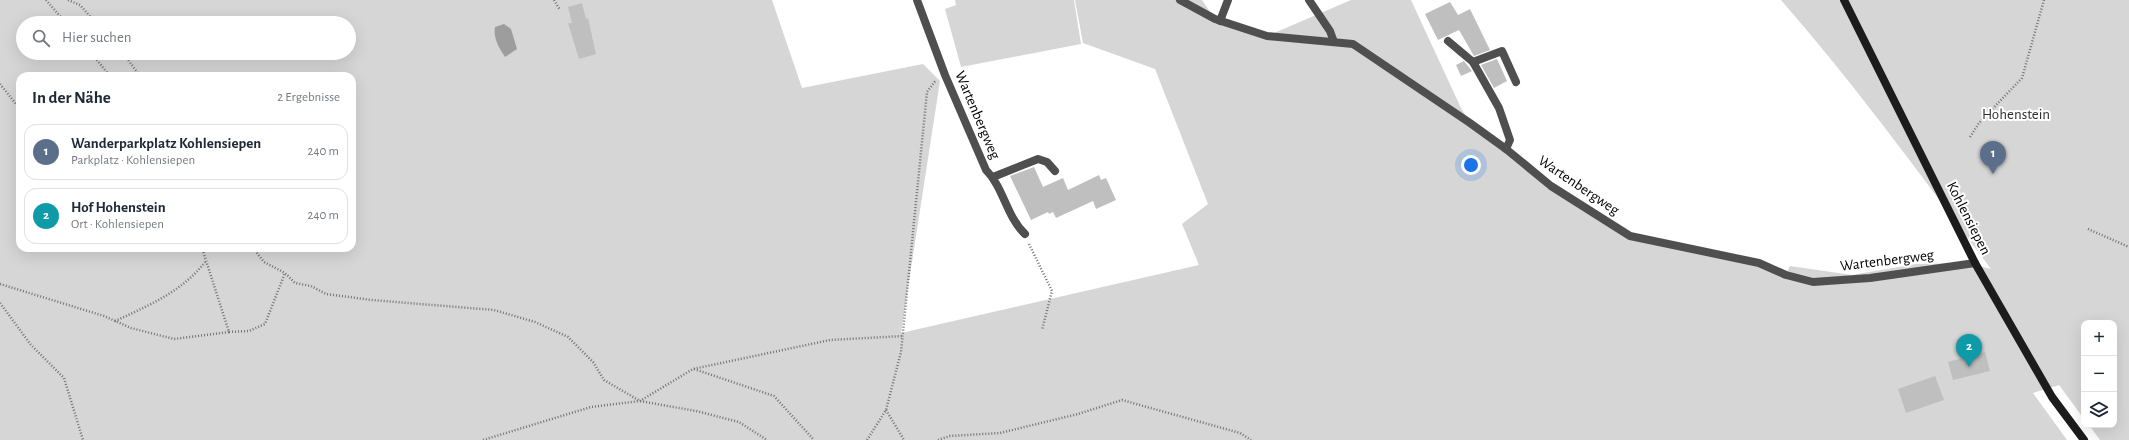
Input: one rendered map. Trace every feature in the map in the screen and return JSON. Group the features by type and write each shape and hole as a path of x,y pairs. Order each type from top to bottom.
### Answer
{"street":[{"name":"Wartenbergweg","path":"917,0 945,75 986,170 993,177 1015,225 1025,234"},
{"name":"Wartenbergweg","path":"1180,0 1220,21 1267,36 1353,44 1506,149 1550,186 1630,236 1759,263 1786,275 1813,282 1870,278 1975,263"},
{"path":"1220,21 1228,0"},
{"path":"1309,0 1330,31 1334,42"},
{"name":"Kohlensiepen","path":"1844,0 1975,263 2052,397 2084,440"},
{"path":"1448,41 1474,62 1499,108 1510,140 1506,149"},
{"path":"1474,62 1502,51 1516,82"},
{"path":"993,177 1038,159 1047,162 1055,171"}],"path":[{"path":"46,0 60,16"},
{"path":"68,0 80,5 90,16"},
{"path":"554,0 560,10"},
{"path":"1970,137 1979,122 2022,78 2044,0"},
{"path":"97,60 107,72"},
{"path":"128,60 137,72"},
{"path":"867,440 886,410 897,369 903,336 927,92 935,80 945,75"},
{"path":"0,84 16,104"},
{"path":"2088,229 2129,247"},
{"path":"1025,234 1052,291 1042,330"},
{"path":"203,252 229,332"},
{"path":"256,252 264,262 285,273 295,283 311,286 326,294 372,300 494,310 535,322 568,337 593,362 604,380 640,401"},
{"path":"115,321 140,310 172,291 194,276 206,261"},
{"path":"0,284 115,321 131,328 174,339 249,331 265,324 285,273"},
{"path":"0,303 31,344 64,378 83,440"},
{"path":"640,401 693,369 830,340 903,336"},
{"path":"693,369 774,396 814,440"},
{"path":"938,440 950,436 1000,433 1078,414 1122,400 1240,433 1252,440"},
{"path":"483,440 591,407 640,401 696,411 739,422 767,440"},
{"path":"886,410 904,440"}],"green space":[{"name":"Hohenstein","path":"0,0 772,0 802,88 923,64 940,81 901,333 1199,265 1182,224 1208,204 1155,69 1083,43 1075,0 1202,0 1215,19 1267,36 1351,0 1411,0 1461,108 1470,123 1551,186 1630,236 1759,263 1786,274 1790,266 1852,275 1916,264 1965,263 1991,269 1862,99 1781,0 2129,0 2129,440 2100,440 2091,428 2117,428 2117,320 2081,320 2081,415 2059,385 2033,393 2067,440 0,440"},
{"path":"955,0 1074,0 1081,44 961,67 945,9 956,5"}],"shaded area":[{"path":"504,24 511,29 517,49 505,57 497,43 495,35 495,27"}],"building":[{"path":"1450,2 1458,15 1470,9 1490,50 1474,56 1459,30 1438,40 1425,14"},
{"path":"582,3 586,19 588,18 596,54 579,59 568,23 572,23 568,7"},
{"path":"1497,59 1507,81 1494,88 1481,65"},
{"path":"1464,61 1472,71 1461,76 1456,65"},
{"path":"1034,167 1043,187 1063,178 1068,190 1099,175 1101,180 1106,178 1116,200 1096,209 1093,201 1056,218 1053,212 1049,214 1048,212 1031,220 1010,176"},
{"path":"1985,352 1990,371 1953,380 1948,362"},
{"path":"1935,376 1944,400 1906,413 1898,389"}],"place":[{"name":"Wanderparkplatz Kohlensiepen","path":"1993,174"},
{"name":"Hof Hohenstein","path":"1969,367"}]}
